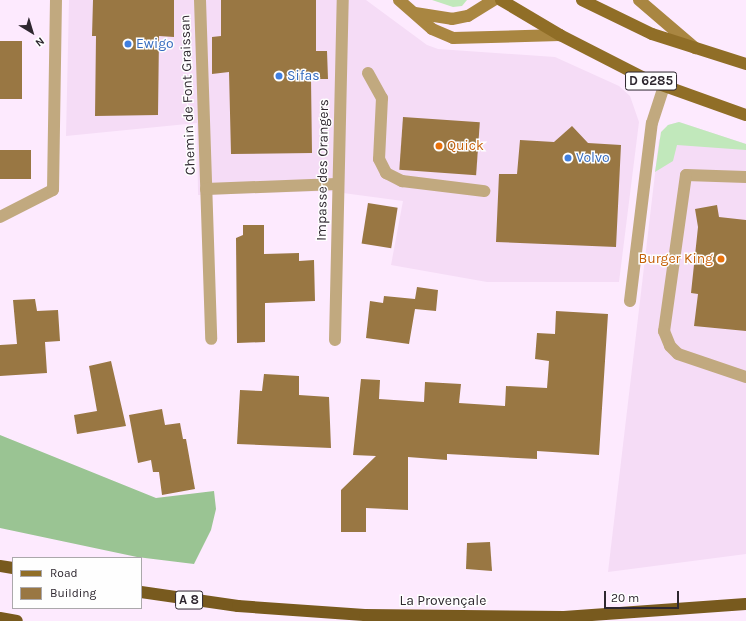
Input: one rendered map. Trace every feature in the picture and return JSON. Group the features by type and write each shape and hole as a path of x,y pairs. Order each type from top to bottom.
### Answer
{"highway":[{"path":"0,566 12,568"},
{"name":"La Provençale","path":"142,592 238,606 365,615 564,617 746,604"},
{"path":"0,618 17,621"}],"main road":[{"path":"399,0 432,29 453,38 560,35"},
{"path":"415,13 452,19 468,16 494,0"},
{"name":"D 6285","path":"500,0 560,35 664,87 746,115"},
{"path":"582,0 652,34 746,64"},
{"path":"638,0 696,49"}],"street":[{"path":"0,217 54,190 56,0"},
{"name":"Chemin de Font Graissan","path":"200,0 211,338"},
{"name":"Impasse des Orangers","path":"335,340 337,184 343,0"},
{"path":"368,74 382,98 380,159 386,173 402,181 484,191"},
{"path":"630,301 652,123 664,87"},
{"path":"746,177 686,175 664,331 668,342 678,354 746,377"},
{"name":"Chemin de Font Graissan","path":"206,189 337,184"}],"shaded area":[{"path":"69,0 366,0 427,45 438,49 555,57 619,86 630,96 639,122 619,282 487,282 391,265 403,201 328,191 198,195 197,123 66,136"},
{"path":"679,122 746,144 746,554 608,572 659,140 668,125"}],"green space":[{"path":"432,0 467,0 462,6 453,7"},
{"path":"679,122 746,144 746,150 677,145 673,161 655,172 661,132 668,125"},
{"path":"0,435 156,498 214,491 216,509 211,530 194,564 137,557 0,528"}],"building":[{"path":"93,0 174,0 174,37 159,36 158,115 95,116 96,36 92,36"},
{"name":"Sifas","path":"221,0 316,0 316,51 327,51 328,79 311,79 312,153 231,154 229,72 212,74 212,37 221,36"},
{"path":"0,41 22,41 22,99 0,99"},
{"name":"Quick","path":"403,117 480,122 476,175 399,170"},
{"path":"572,126 588,143 621,145 616,247 496,242 499,174 517,174 520,140 554,142"},
{"path":"0,150 31,150 31,179 0,179"},
{"path":"368,203 398,208 391,248 362,243"},
{"name":"Burger King","path":"717,205 719,217 746,220 746,331 694,326 698,294 691,293 698,227 695,209"},
{"path":"243,225 264,225 264,254 299,253 299,261 314,260 315,301 265,303 265,342 237,343 236,238 243,235"},
{"path":"417,287 438,290 436,311 415,309 409,344 366,338 370,301 383,303 384,296 415,299"},
{"path":"35,299 37,311 58,310 60,341 45,342 47,373 0,376 0,345 17,344 13,300"},
{"path":"556,311 608,314 599,455 537,451 537,459 447,454 447,460 408,457 408,510 366,508 366,532 341,532 341,490 376,456 353,455 361,379 380,380 379,399 424,402 425,382 461,384 459,403 505,406 506,386 547,388 549,361 535,359 537,333 555,334"},
{"path":"111,361 126,426 77,434 74,415 97,411 89,366"},
{"path":"264,374 299,376 299,395 329,397 331,448 237,444 240,390 262,391"},
{"path":"162,409 165,425 180,423 183,439 186,439 195,489 162,495 159,472 153,472 151,460 138,463 129,415"},
{"path":"490,542 492,571 466,569 467,543"}],"place":[{"name":"Ewigo","path":"128,44"},
{"name":"Sifas","path":"279,76"},
{"name":"Quick","path":"439,146"},
{"name":"Volvo","path":"568,158"},
{"name":"Burger King","path":"721,259"}]}
